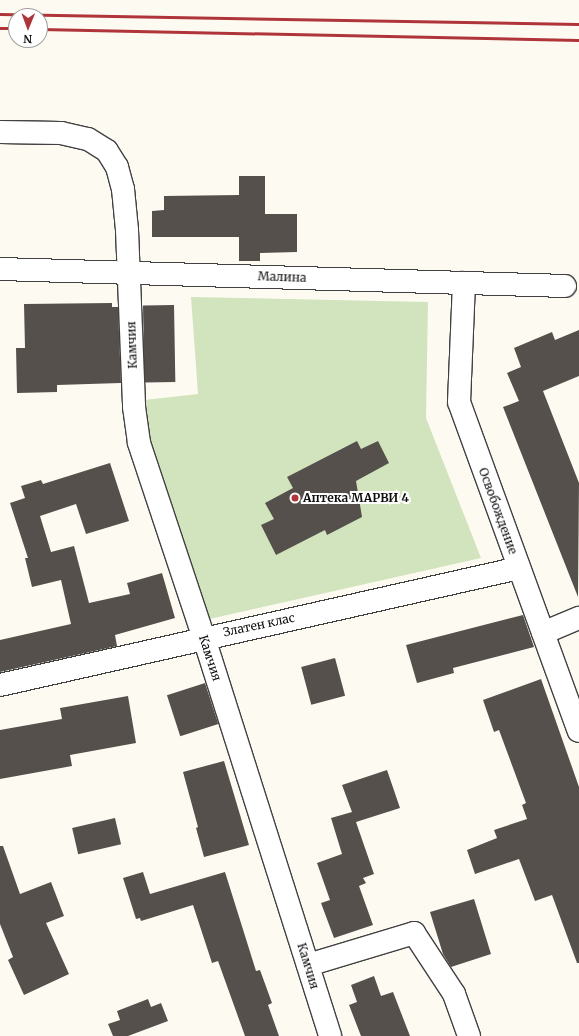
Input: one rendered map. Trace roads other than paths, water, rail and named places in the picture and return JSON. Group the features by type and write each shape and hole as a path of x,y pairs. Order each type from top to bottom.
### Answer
{"street":[{"name":"Камчия","path":"0,132 61,134 88,139 107,151 117,167 123,189 129,272 134,407 139,443 204,638 330,1036"},
{"name":"Малина","path":"0,269 565,286"},
{"name":"Освобождение","path":"464,283 459,402 579,731"},
{"name":"Златен клас","path":"0,685 519,568"},
{"path":"543,633 579,618"},
{"path":"308,966 414,933 454,994 469,1036"}],"railway":[{"path":"0,14 579,24"},
{"path":"0,28 8,28"},
{"path":"48,29 579,40"}],"place":[{"name":"Аптека МАРВИ 4","path":"295,498"}]}
